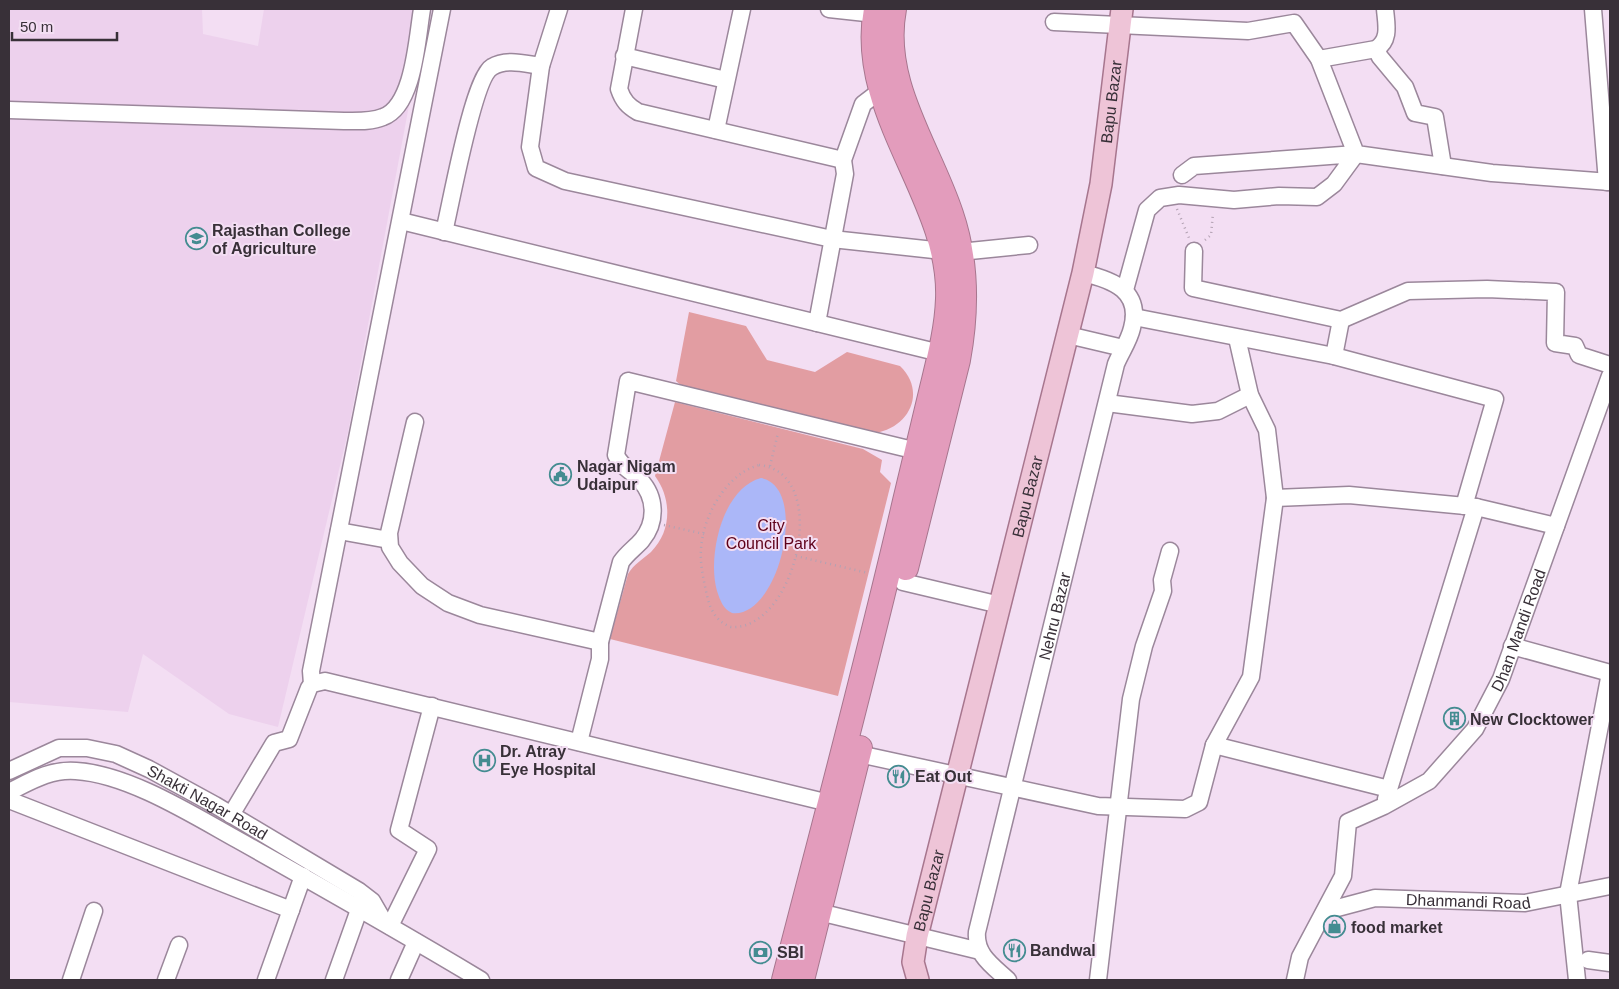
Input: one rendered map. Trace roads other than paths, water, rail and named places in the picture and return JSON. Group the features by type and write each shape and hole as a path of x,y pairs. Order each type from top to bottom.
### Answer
{"highway":[{"path":"802,980 859,754 895,580 917,451 940,353 948,298 952,251 927,207 880,91 875,53 882,11"},
{"path":"784,980 829,804 958,360 965,310 952,251 945,196 910,117 896,73 892,36 882,11"}],"main road":[{"name":"Bapu Bazar","path":"918,980 913,962 917,936 1083,273 1101,184 1122,16"}],"street":[{"path":"9,110 344,121 383,117 396,110 407,89 422,9"},
{"path":"231,815 274,743 289,739 306,692 312,684 311,671 442,9"},
{"path":"559,9 541,66 530,147 536,168 566,181 832,239 952,251 1030,245"},
{"path":"634,9 624,56 620,89 622,98 629,106 638,112 843,160"},
{"path":"716,130 742,9"},
{"path":"829,9 882,11"},
{"path":"1319,59 1376,49 1382,45 1386,38 1385,9"},
{"path":"1182,174 1194,166 1356,154 1492,173 1609,182 1592,9"},
{"path":"1054,22 1122,16 1248,31 1294,23 1319,59 1356,154"},
{"path":"1376,49 1380,57 1405,87 1415,113 1435,117 1443,166"},
{"path":"624,56 726,80"},
{"path":"444,232 476,97 486,71 494,65 506,61 541,66"},
{"path":"817,323 845,174 843,160 863,104 880,91"},
{"path":"1125,290 1147,210 1160,198 1171,196 1234,200 1280,196 1318,197 1334,184 1356,154"},
{"path":"401,221 940,353"},
{"path":"1194,251 1193,288 1341,320 1408,291 1487,288 1556,292 1555,343 1575,346 1579,355 1610,364"},
{"path":"1083,273 1110,280 1125,290 1134,308 1134,317 1334,356 1495,399 1470,506 1384,806"},
{"name":"Nehru Bazar","path":"980,951 976,943 977,932 1106,403 1116,364 1132,330 1134,317"},
{"path":"1334,356 1341,320"},
{"path":"1068,335 1123,348"},
{"path":"859,754 1012,789 1098,806 1185,809 1199,802 1214,746 1251,677 1275,498 1268,430 1250,395 1237,338"},
{"name":"Dhan Mandi Road","path":"1326,911 1343,876 1348,822 1384,806 1428,781 1475,729 1501,679 1556,526 1605,412 1610,376"},
{"path":"578,742 600,659 600,642 622,562 627,554 644,537 652,522 652,500 647,488 622,465 616,456 628,381 917,451"},
{"path":"1106,403 1192,414 1218,412 1250,395"},
{"path":"415,422 391,518 390,548 400,563 422,586 448,603 480,615 600,642"},
{"path":"1275,498 1350,495 1470,506 1556,526"},
{"path":"339,530 389,540"},
{"path":"1098,980 1132,699 1144,646 1163,591 1162,580 1170,551"},
{"path":"895,580 1000,605"},
{"path":"1512,646 1610,673 1568,894 1577,980"},
{"path":"312,684 332,682 829,804"},
{"path":"387,924 428,849 399,830 432,706"},
{"path":"1214,746 1389,789"},
{"name":"Shakti Nagar Road","path":"9,771 50,751 65,748 96,749 127,758 231,815 367,897 387,924"},
{"path":"117,779 127,758"},
{"name":"Shakti Nagar Road","path":"9,792 54,772 91,772 117,779 212,826 360,907 481,980"},
{"path":"9,800 291,910"},
{"path":"266,980 303,876"},
{"name":"Dhanmandi Road","path":"1326,911 1376,898 1525,903 1610,886"},
{"path":"334,980 360,907"},
{"path":"71,980 94,911"},
{"path":"1296,980 1300,957 1326,911"},
{"path":"819,912 980,951 1008,980"},
{"path":"399,980 416,942"},
{"path":"166,980 179,945"},
{"path":"1588,960 1610,963"}],"water":[{"path":"761,478 776,487 784,504 786,526 783,551 775,575 763,596 749,609 732,613 724,607 717,591 714,577 716,543 727,509 736,495 748,484"}],"place":[{"name":"Rajasthan College of Agriculture","path":"196,239"},
{"name":"Nagar Nigam Udaipur","path":"561,475"},
{"name":"New Clocktower","path":"1454,719"},
{"name":"Dr. Atray Eye Hospital","path":"484,760"},
{"name":"Eat Out","path":"899,776"},
{"name":"food market","path":"1335,927"},
{"name":"Bandwal","path":"1014,950"},
{"name":"SBI","path":"761,952"}],"park label":[{"name":"City Council Park","path":"771,534"}]}
